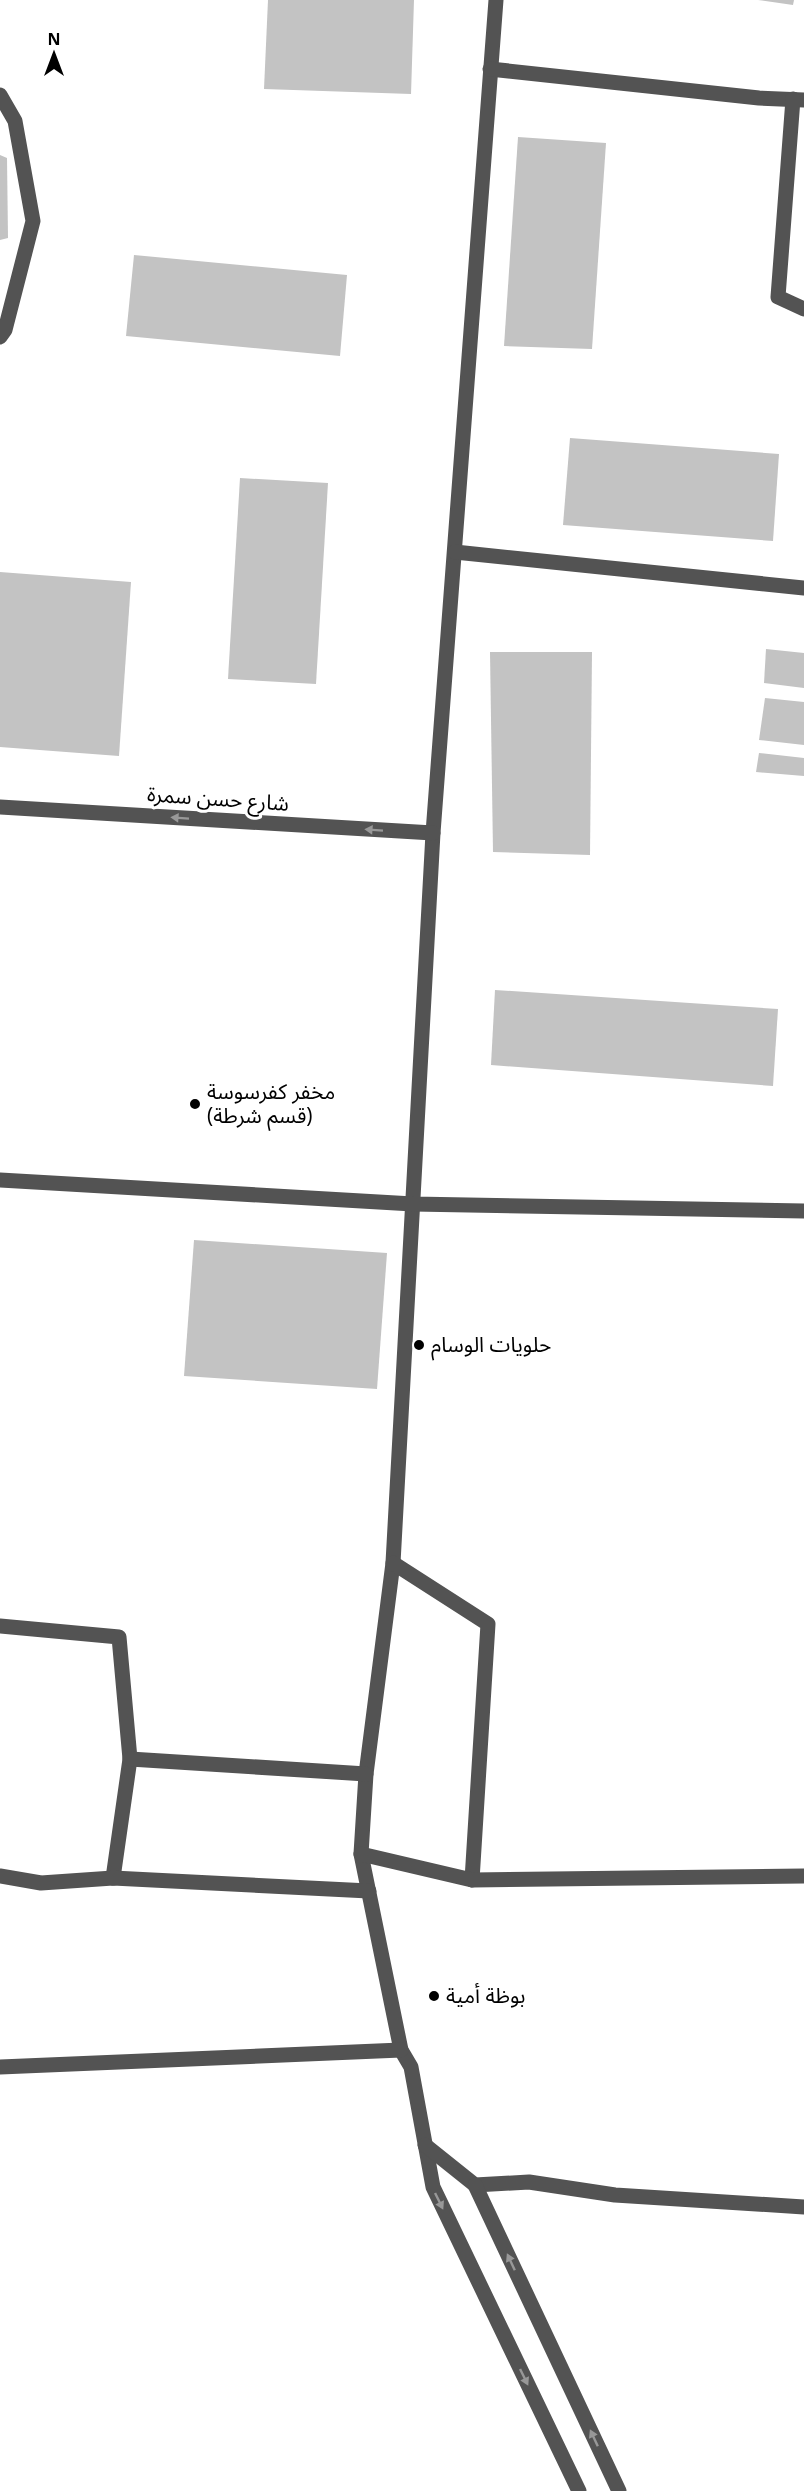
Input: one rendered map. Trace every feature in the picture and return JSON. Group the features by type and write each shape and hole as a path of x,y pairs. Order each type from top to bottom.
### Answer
{"street":[{"path":"496,0 433,833 393,1563 366,1774 361,1854 401,2050 411,2067 433,2187 579,2491"},
{"path":"490,69 799,100 778,297 804,309"},
{"path":"0,96 15,121 33,221 6,330 0,337"},
{"path":"455,552 804,588"},
{"name":"شارع حسن سمرة","path":"0,807 433,833"},
{"path":"0,1180 413,1204 804,1211"},
{"path":"393,1563 488,1624 472,1880"},
{"path":"0,1626 119,1637 130,1760 113,1878"},
{"path":"130,1760 366,1774"},
{"path":"361,1854 472,1880 804,1876"},
{"path":"0,1876 41,1883 113,1878 369,1891"},
{"path":"0,2067 401,2050"},
{"path":"425,2145 475,2185 619,2491"},
{"path":"475,2185 529,2182 615,2195 804,2207"}],"building":[{"path":"268,0 414,0 411,94 264,89"},
{"path":"758,0 794,0 793,5"},
{"path":"518,137 606,143 592,349 504,346"},
{"path":"0,155 7,158 8,238 0,240"},
{"path":"134,255 347,275 340,356 126,336"},
{"path":"570,438 779,454 773,541 563,525"},
{"path":"240,478 328,483 316,684 228,679"},
{"path":"0,572 131,582 119,756 0,747"},
{"path":"766,649 804,653 804,688 764,683"},
{"path":"490,652 592,652 590,855 493,852"},
{"path":"765,698 804,702 804,745 759,740"},
{"path":"759,753 804,758 804,776 756,772"},
{"path":"495,990 778,1009 773,1086 491,1065"},
{"path":"194,1240 387,1253 377,1389 184,1376"}],"place":[{"name":"مخفر كفرسوسة (قسم شرطة)","path":"195,1104"},
{"name":"حلويات الوسام","path":"419,1345"},
{"name":"بوظة أمية","path":"434,1996"}]}
